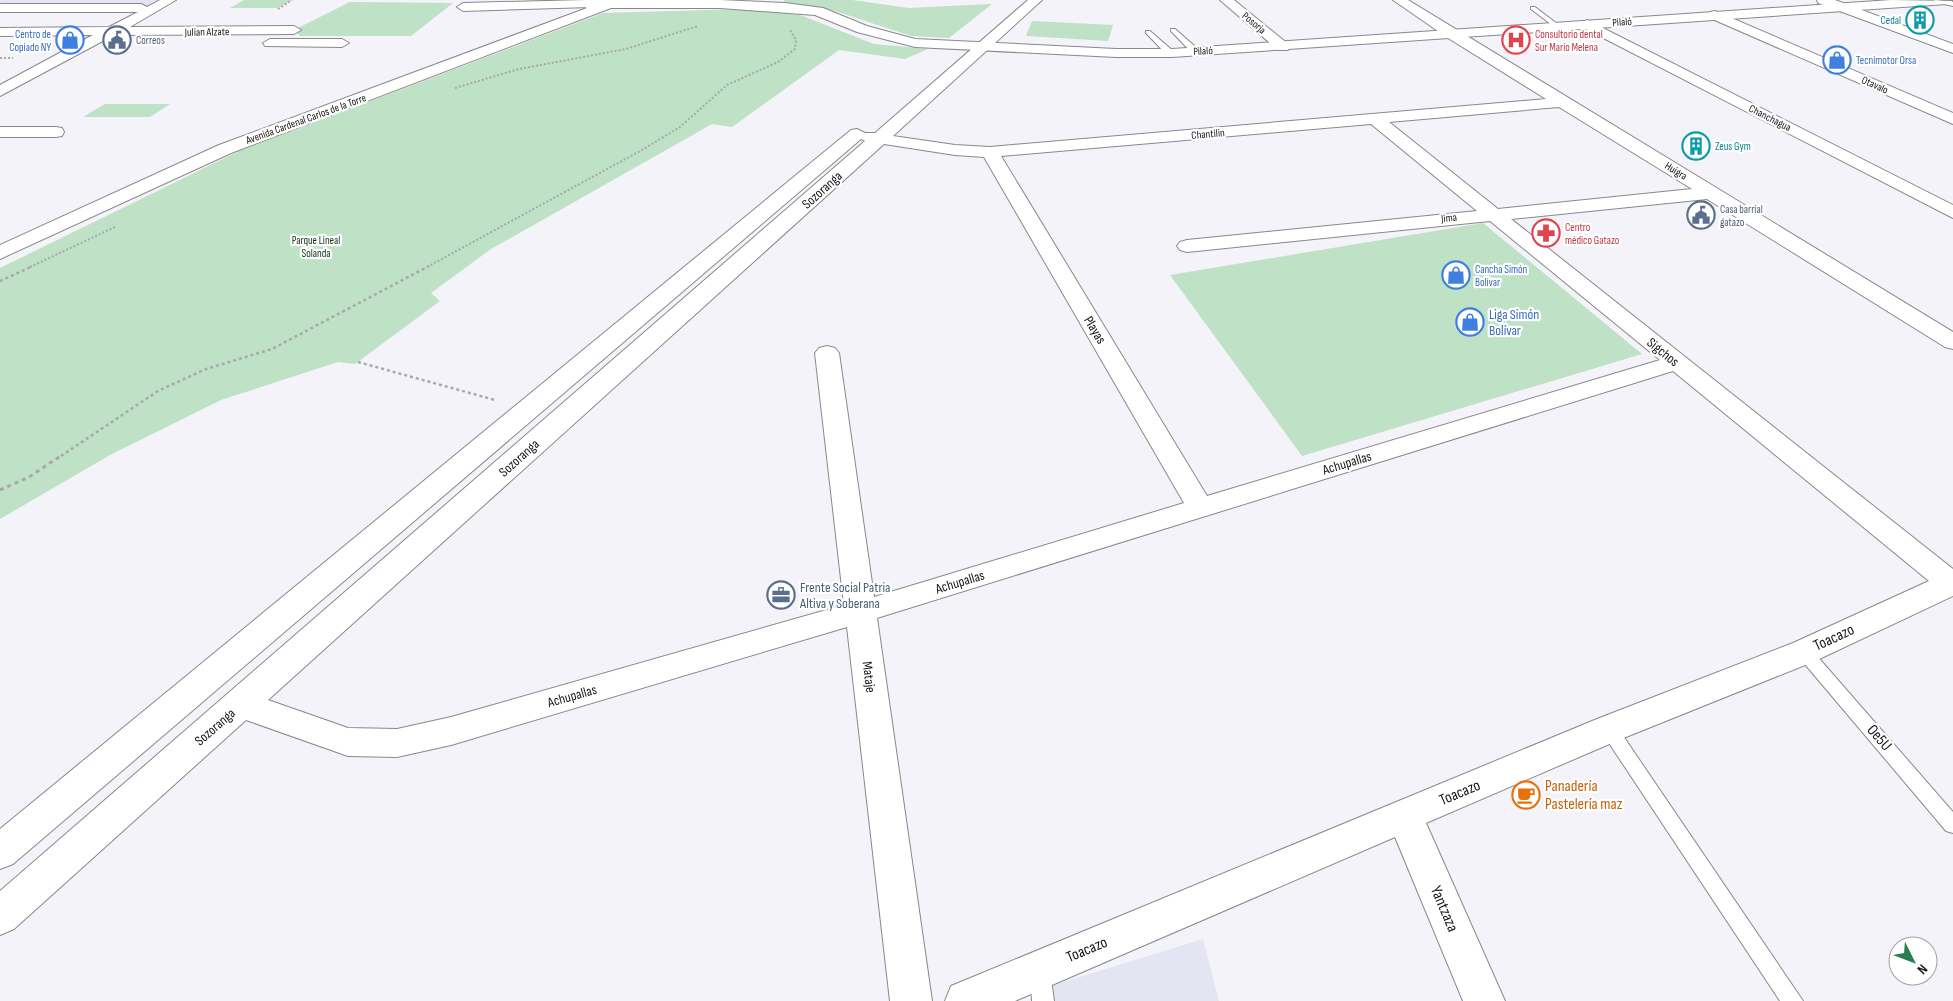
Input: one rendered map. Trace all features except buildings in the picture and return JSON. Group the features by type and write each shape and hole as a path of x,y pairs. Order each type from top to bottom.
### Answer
{"street":[{"path":"0,90 170,0"},
{"path":"1001,12 1015,0"},
{"name":"Sozoranga","path":"944,59 1036,0"},
{"name":"Posorja","path":"1231,0 1283,47"},
{"name":"Huigra","path":"1399,0 1560,102 1953,342"},
{"path":"1823,0 1953,50"},
{"name":"Pilaló","path":"463,7 602,2 785,7 818,12 900,41 974,41 1170,53 1283,47 1839,6 1947,0"},
{"name":"Avenida Cardenal Carlos de la Torre","path":"0,238 66,206 211,143 602,2"},
{"name":"Avenida Cardenal Carlos de la Torre","path":"0,253 225,149 602,2"},
{"path":"0,8 141,8"},
{"name":"Otavalo","path":"1715,15 1953,119"},
{"name":"Chanchagua","path":"1587,24 1953,212"},
{"name":"Julian Alzate","path":"0,32 108,33 294,30"},
{"path":"257,31 251,40 256,43 342,43"},
{"name":"Sozoranga","path":"0,916 240,705 869,132 974,41"},
{"name":"Chantilin","path":"869,132 955,150 990,152 1560,102"},
{"name":"Sigchos","path":"1375,119 1490,214 1952,584"},
{"path":"0,132 56,132"},
{"name":"Sozoranga","path":"0,852 529,409 869,132"},
{"name":"Playas","path":"990,152 1200,508"},
{"name":"Jima","path":"1187,246 1711,193"},
{"name":"Mataje","path":"827,353 911,1001"},
{"name":"Achupallas","path":"240,705 348,742 397,744 451,731 861,612 1676,363"},
{"name":"Toacazo","path":"966,1001 1041,986 1405,817 1609,729 1804,652 1952,584"},
{"name":"Yantzaza","path":"1405,817 1484,1001"}],"lane":[{"path":"1937,0 1953,4"},
{"path":"1533,8 1558,27"},
{"path":"1173,30 1196,52"},
{"path":"1148,32 1170,53"},
{"name":"Oe5U","path":"1804,652 1953,825"},
{"path":"1609,729 1792,1001"}],"path":[{"path":"0,490 29,477 158,391 206,369 272,348 316,327 680,127 727,85 778,62 795,49 796,40 790,32 790,24 793,20 818,12"},
{"path":"451,89 520,69 626,49 698,26"},
{"path":"0,281 123,223"},
{"path":"358,362 529,409"}],"shaded area":[{"path":"156,0 145,6 0,6 0,1"},
{"path":"1203,939 1219,1001 1042,1001 1041,989"}],"green space":[{"path":"244,0 292,0 278,8 230,8"},
{"path":"785,0 852,0 909,8 992,4 949,38 911,36 835,11 783,2"},
{"path":"350,2 453,3 411,36 300,36 294,30"},
{"name":"Parque Lineal Solanda","path":"744,9 800,15 874,44 928,49 905,59 839,50 732,127 712,124 491,249 431,293 440,301 355,364 338,362 221,400 110,455 0,519 0,268 239,151 603,13"},
{"path":"1032,21 1113,25 1108,41 1026,36"},
{"path":"105,104 170,104 150,117 83,117"},
{"path":"1483,223 1642,354 1302,456 1170,275"}],"place":[{"name":"Cedal","path":"1920,20"},
{"name":"Centro de Copiado NY","path":"70,40"},
{"name":"Correos","path":"117,40"},
{"name":"Consultorio dental Sur Mario Melena","path":"1516,40"},
{"name":"Tecnimotor Orsa","path":"1837,60"},
{"name":"Zeus Gym","path":"1696,146"},
{"name":"Casa barrial gatazo","path":"1701,215"},
{"name":"Centro médico Gatazo","path":"1546,233"},
{"name":"Cancha Simón Bolívar","path":"1456,275"},
{"name":"Liga Simón Bolívar","path":"1470,322"},
{"name":"Frente Social Patria Altiva y Soberana","path":"781,595"},
{"name":"Panadería Pastelería maz","path":"1526,795"}]}
